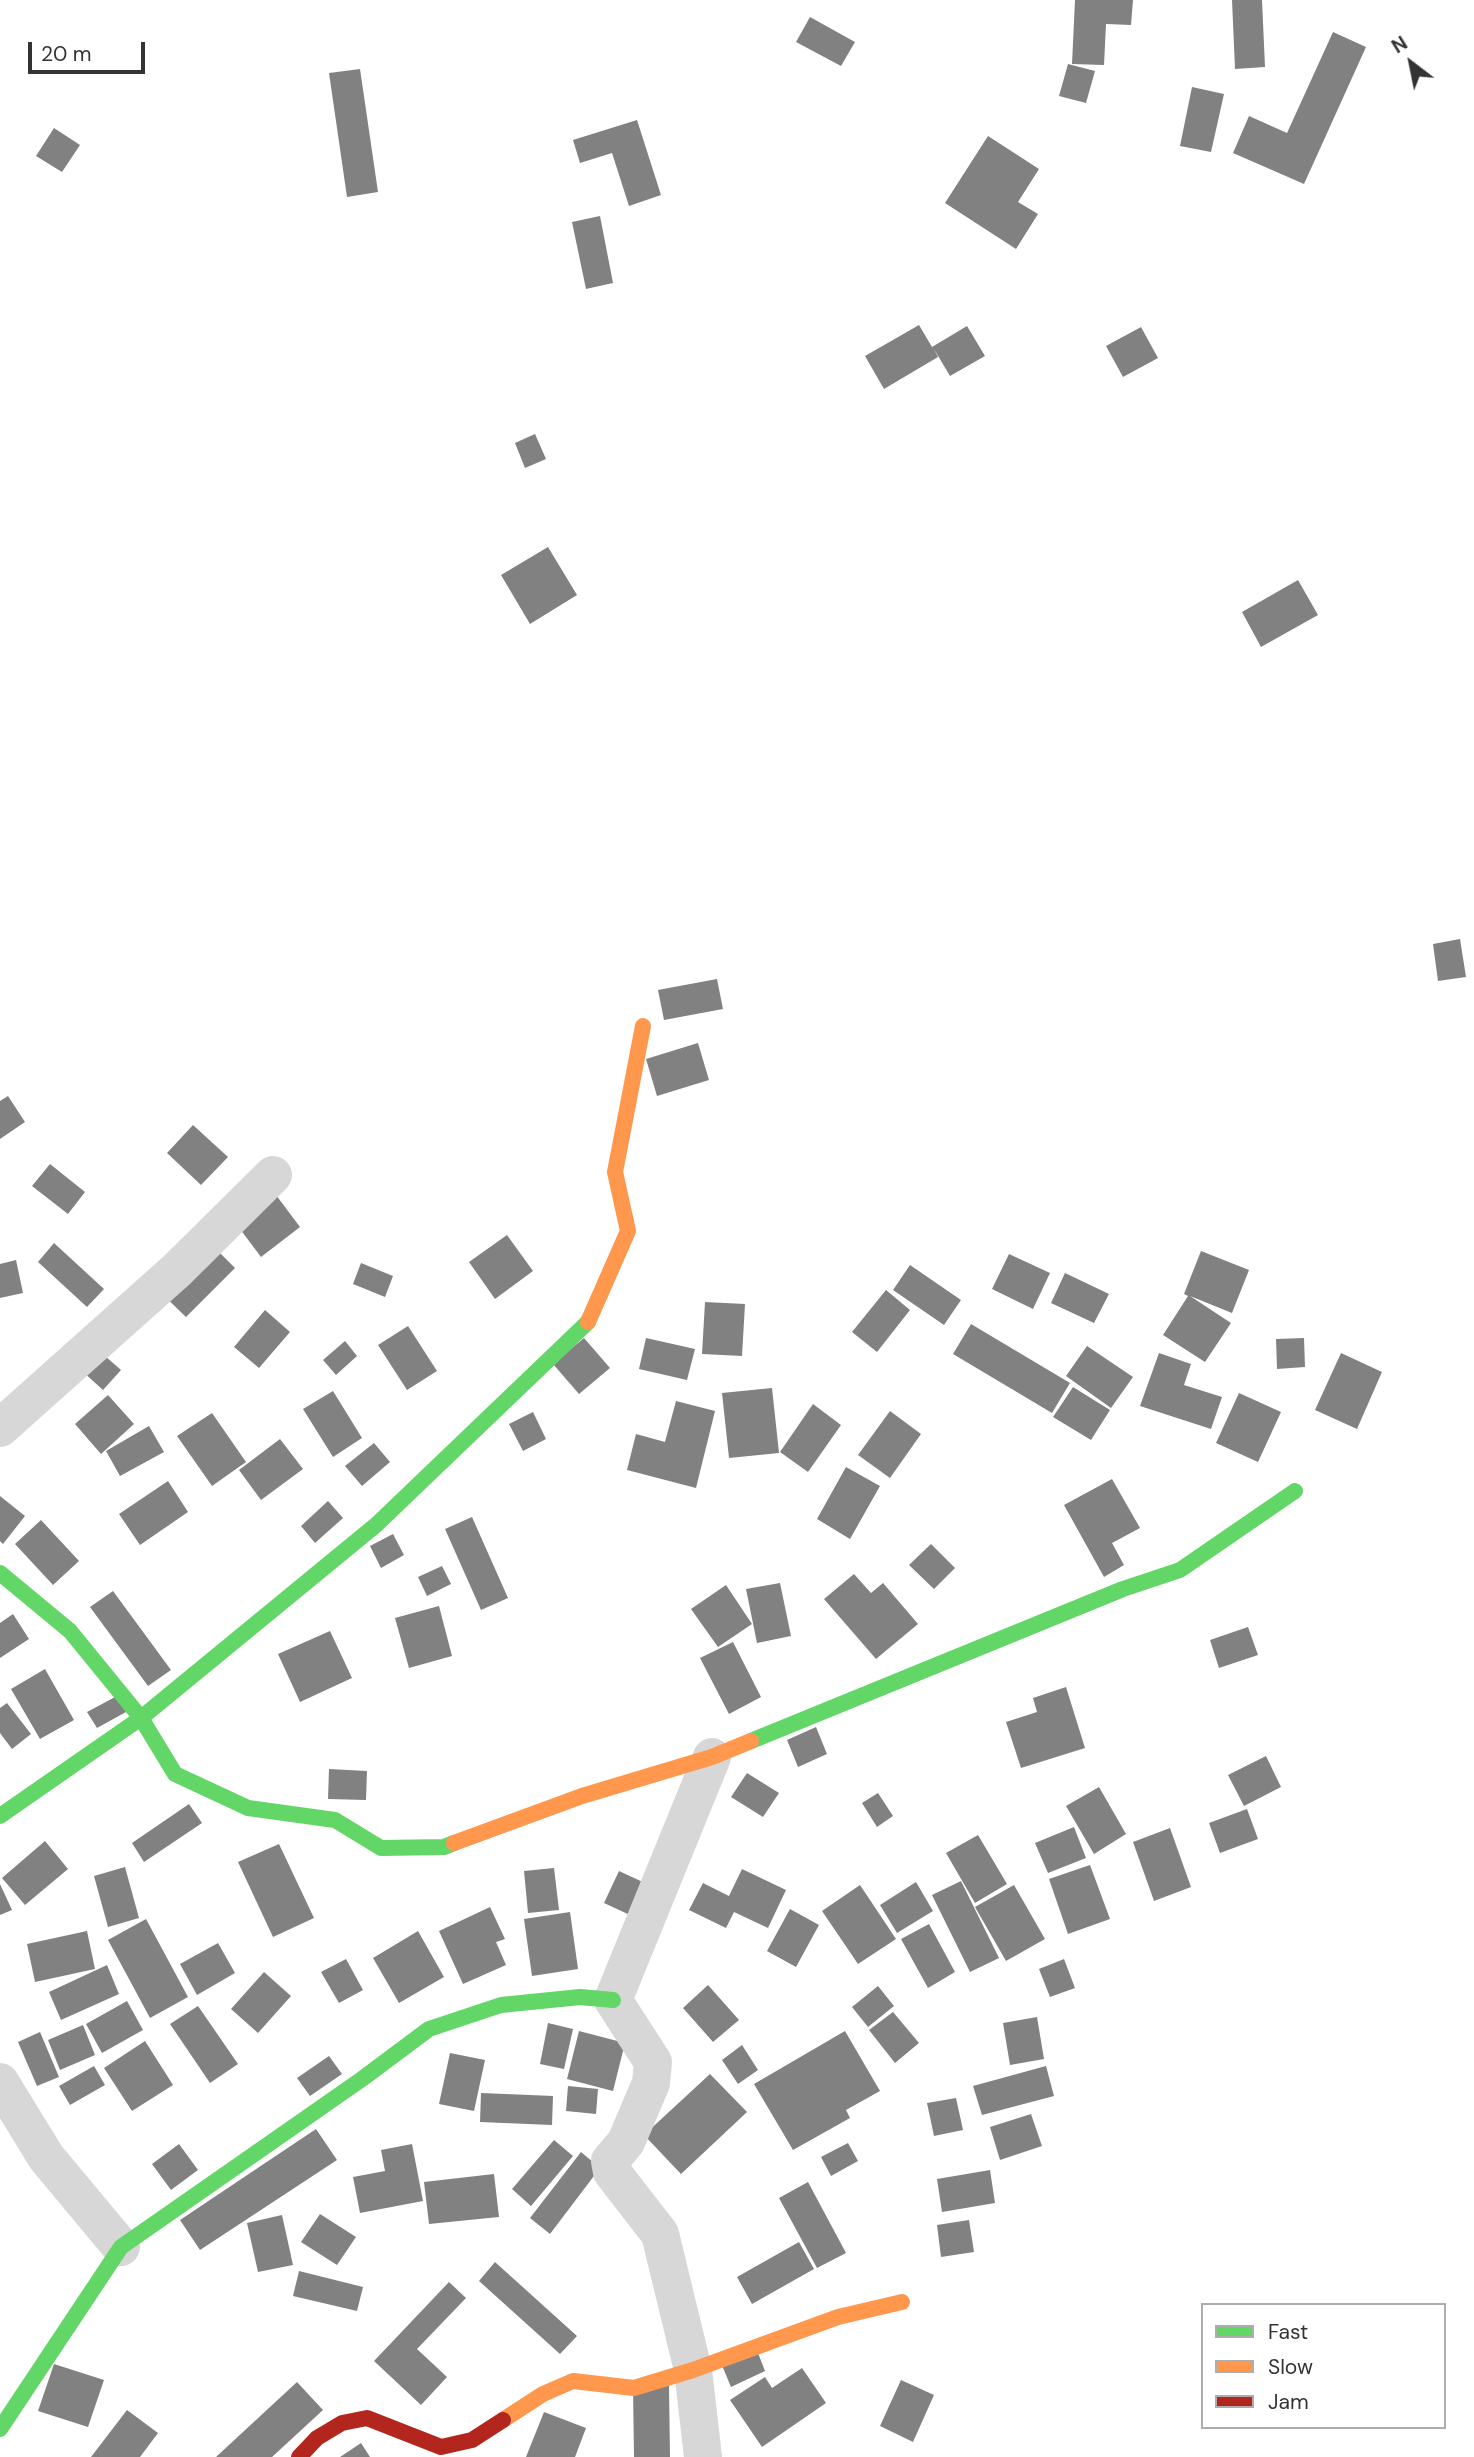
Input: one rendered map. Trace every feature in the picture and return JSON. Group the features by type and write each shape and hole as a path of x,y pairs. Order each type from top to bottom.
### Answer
{"street":[{"path":"0,1816 141,1718 376,1525 591,1320 628,1231 615,1172 643,1026"},
{"path":"0,1428 177,1270 274,1175"},
{"path":"0,1573 70,1631 141,1718 175,1774 248,1808 335,1820 381,1848 444,1847 582,1796 712,1757 1123,1589 1180,1570 1295,1491"},
{"path":"613,2000 712,1757"},
{"path":"0,2429 121,2247 429,2029 501,2005 580,1997 613,2000"},
{"path":"613,2000 653,2062 651,2083 626,2141 610,2161 612,2172 660,2234 693,2370 703,2457"},
{"path":"0,2082 46,2157 121,2247"},
{"path":"299,2457 317,2438 342,2423 367,2418 441,2447 472,2440 543,2395 573,2381 634,2388 693,2370 838,2317 902,2302"}],"building":[{"path":"1075,0 1133,0 1131,25 1106,24 1104,65 1072,64"},
{"path":"1232,0 1262,0 1265,67 1235,69"},
{"path":"810,17 855,42 841,66 796,42"},
{"path":"1333,32 1366,47 1304,184 1233,153 1249,116 1287,133"},
{"path":"1068,64 1095,71 1086,103 1059,96"},
{"path":"360,69 378,192 347,197 329,73"},
{"path":"1192,87 1224,94 1211,152 1180,146"},
{"path":"637,120 661,195 629,206 612,153 580,163 573,140"},
{"path":"54,128 80,145 62,172 36,156"},
{"path":"988,136 1039,169 1018,202 1038,214 1016,249 945,203"},
{"path":"600,216 613,283 586,289 572,222"},
{"path":"919,325 932,347 967,326 985,356 950,376 934,349 938,357 884,389 865,356"},
{"path":"1141,327 1158,358 1123,377 1106,346"},
{"path":"535,434 546,459 525,468 515,443"},
{"path":"548,547 577,595 530,624 501,575"},
{"path":"1298,580 1318,615 1261,647 1242,612"},
{"path":"1460,939 1466,977 1438,981 1433,944"},
{"path":"717,979 723,1009 664,1020 658,990"},
{"path":"698,1043 709,1080 657,1096 646,1059"},
{"path":"8,1096 25,1122 0,1139 0,1101"},
{"path":"193,1125 228,1157 201,1185 167,1153"},
{"path":"50,1164 85,1192 68,1214 32,1186"},
{"path":"270,1187 300,1227 261,1257 231,1217"},
{"path":"507,1235 533,1271 495,1299 469,1262"},
{"path":"206,1239 235,1268 186,1317 156,1288"},
{"path":"54,1243 104,1289 87,1307 38,1262"},
{"path":"1201,1251 1249,1270 1232,1313 1190,1296 1231,1323 1205,1362 1163,1335 1188,1296 1184,1294"},
{"path":"1009,1254 1050,1273 1033,1309 992,1289"},
{"path":"16,1260 23,1293 0,1298 0,1264"},
{"path":"361,1263 393,1276 385,1297 353,1284"},
{"path":"910,1265 961,1300 944,1325 893,1290"},
{"path":"1065,1273 1109,1294 1094,1323 1051,1303"},
{"path":"886,1290 910,1310 877,1352 852,1332"},
{"path":"705,1302 745,1304 742,1356 702,1354"},
{"path":"265,1310 290,1332 259,1368 234,1347"},
{"path":"971,1324 1070,1383 1052,1413 953,1354"},
{"path":"408,1326 437,1371 407,1390 378,1345"},
{"path":"584,1338 610,1368 579,1394 553,1364"},
{"path":"646,1338 695,1349 687,1380 639,1369"},
{"path":"1304,1338 1305,1367 1277,1369 1276,1339"},
{"path":"345,1341 357,1356 336,1375 323,1360"},
{"path":"89,1342 121,1370 103,1390 71,1361"},
{"path":"1087,1346 1133,1377 1111,1408 1066,1376"},
{"path":"1159,1353 1191,1364 1184,1385 1222,1397 1211,1429 1140,1406"},
{"path":"1341,1353 1382,1372 1357,1429 1315,1410"},
{"path":"1073,1387 1110,1410 1091,1440 1053,1417"},
{"path":"772,1388 779,1453 729,1458 722,1393"},
{"path":"333,1391 362,1438 333,1457 303,1409"},
{"path":"1239,1393 1281,1412 1258,1462 1216,1443"},
{"path":"108,1395 134,1424 101,1454 75,1424"},
{"path":"676,1401 715,1411 696,1488 627,1470 636,1434 665,1442"},
{"path":"813,1404 841,1425 808,1472 780,1452"},
{"path":"890,1411 921,1434 890,1478 858,1455"},
{"path":"533,1412 546,1439 523,1451 509,1424"},
{"path":"212,1413 246,1462 212,1486 177,1436"},
{"path":"149,1426 164,1452 120,1476 106,1451"},
{"path":"280,1439 303,1469 261,1500 239,1470"},
{"path":"374,1443 390,1462 362,1486 345,1466"},
{"path":"846,1467 880,1486 850,1539 817,1519"},
{"path":"1112,1479 1140,1528 1112,1543 1124,1565 1104,1577 1064,1505"},
{"path":"168,1481 188,1512 140,1545 119,1514"},
{"path":"0,1496 25,1516 3,1544 0,1541"},
{"path":"328,1501 343,1518 315,1543 301,1526"},
{"path":"472,1517 508,1598 481,1610 445,1529"},
{"path":"41,1520 79,1561 53,1585 15,1544"},
{"path":"393,1534 404,1555 381,1568 370,1546"},
{"path":"931,1544 955,1568 934,1589 909,1565"},
{"path":"442,1566 451,1584 427,1596 418,1577"},
{"path":"854,1574 871,1593 883,1583 918,1624 876,1659 824,1599"},
{"path":"780,1583 791,1636 757,1643 746,1589"},
{"path":"726,1585 752,1624 718,1647 691,1609"},
{"path":"113,1591 171,1670 148,1686 90,1607"},
{"path":"439,1606 452,1656 409,1668 395,1618"},
{"path":"13,1614 29,1639 0,1658 0,1623"},
{"path":"1248,1627 1258,1655 1219,1668 1210,1640"},
{"path":"330,1631 352,1678 300,1702 278,1654"},
{"path":"733,1642 761,1697 729,1714 700,1658"},
{"path":"45,1669 74,1720 40,1739 11,1689"},
{"path":"1066,1687 1085,1748 1021,1768 1006,1722 1037,1712 1033,1698"},
{"path":"117,1696 126,1712 97,1728 87,1712"},
{"path":"7,1703 31,1734 12,1749 0,1733 0,1708"},
{"path":"816,1727 827,1754 798,1767 787,1740"},
{"path":"1266,1756 1281,1787 1244,1806 1228,1775"},
{"path":"329,1769 367,1771 366,1800 328,1799"},
{"path":"747,1773 779,1793 763,1817 731,1797"},
{"path":"1099,1787 1126,1834 1094,1854 1066,1806"},
{"path":"878,1793 893,1816 877,1827 862,1803"},
{"path":"189,1804 202,1823 144,1862 132,1843"},
{"path":"1247,1809 1258,1839 1220,1853 1209,1823"},
{"path":"1074,1827 1086,1858 1048,1873 1035,1843"},
{"path":"1170,1828 1191,1887 1154,1901 1133,1842"},
{"path":"978,1835 1007,1884 975,1903 946,1853"},
{"path":"45,1841 68,1869 25,1905 2,1878"},
{"path":"279,1844 314,1918 273,1937 238,1862"},
{"path":"1090,1865 1110,1919 1068,1934 1049,1879"},
{"path":"125,1867 139,1918 108,1927 94,1876"},
{"path":"554,1868 559,1910 528,1913 524,1871"},
{"path":"742,1869 786,1890 768,1928 734,1912 726,1928 689,1910 703,1883 729,1896"},
{"path":"619,1871 660,1890 645,1922 604,1903"},
{"path":"961,1881 999,1958 970,1972 932,1895"},
{"path":"916,1882 933,1911 897,1933 880,1905"},
{"path":"0,1884 12,1910 0,1915"},
{"path":"860,1885 896,1939 858,1964 822,1911"},
{"path":"1014,1885 1045,1939 1006,1961 975,1907"},
{"path":"490,1907 505,1939 496,1942 506,1965 463,1984 439,1931"},
{"path":"790,1909 819,1925 796,1967 767,1951"},
{"path":"570,1912 578,1969 532,1976 524,1919"},
{"path":"146,1919 188,1997 150,2018 108,1940"},
{"path":"929,1924 955,1972 928,1988 901,1939"},
{"path":"87,1931 95,1969 35,1982 27,1944"},
{"path":"418,1931 444,1977 399,2003 373,1958"},
{"path":"218,1943 235,1973 197,1995 180,1964"},
{"path":"346,1959 363,1990 339,2003 321,1972"},
{"path":"1064,1959 1075,1988 1050,1997 1039,1969"},
{"path":"107,1965 119,1994 61,2020 49,1992"},
{"path":"264,1972 291,1996 258,2033 231,2009"},
{"path":"708,1985 739,2020 713,2042 683,2008"},
{"path":"878,1986 894,2006 868,2027 852,2007"},
{"path":"127,2001 143,2030 102,2053 86,2024"},
{"path":"198,2006 238,2064 210,2083 170,2024"},
{"path":"893,2012 919,2043 895,2063 869,2030"},
{"path":"1037,2017 1044,2059 1010,2065 1003,2023"},
{"path":"548,2023 573,2029 564,2069 540,2064"},
{"path":"83,2025 95,2055 60,2070 48,2040"},
{"path":"579,2031 625,2043 613,2091 567,2079"},
{"path":"845,2031 880,2091 846,2110 850,2118 793,2150 754,2084"},
{"path":"40,2032 59,2077 37,2086 18,2042"},
{"path":"145,2041 173,2085 132,2111 104,2068"},
{"path":"742,2045 758,2070 738,2084 722,2060"},
{"path":"450,2053 485,2060 474,2111 439,2104"},
{"path":"329,2056 342,2074 310,2096 297,2078"},
{"path":"94,2066 105,2085 70,2105 59,2086"},
{"path":"1046,2066 1054,2096 982,2115 973,2086"},
{"path":"710,2074 747,2112 681,2174 644,2135"},
{"path":"568,2086 598,2089 596,2114 566,2111"},
{"path":"481,2093 553,2096 552,2125 480,2122"},
{"path":"956,2098 963,2130 934,2136 927,2103"},
{"path":"1031,2114 1042,2146 1000,2160 990,2127"},
{"path":"316,2129 337,2160 200,2250 180,2220"},
{"path":"554,2140 573,2156 531,2206 512,2189"},
{"path":"848,2143 858,2161 831,2176 821,2157"},
{"path":"179,2144 198,2170 171,2190 152,2164"},
{"path":"412,2144 423,2201 360,2213 353,2177 385,2171 381,2150"},
{"path":"581,2152 600,2168 550,2234 530,2218"},
{"path":"990,2170 995,2203 942,2212 937,2179"},
{"path":"494,2174 499,2217 429,2224 424,2182"},
{"path":"808,2182 846,2253 817,2268 779,2198"},
{"path":"320,2214 356,2237 337,2265 301,2242"},
{"path":"282,2215 293,2265 258,2272 247,2223"},
{"path":"969,2220 974,2252 941,2257 937,2225"},
{"path":"799,2242 814,2269 752,2304 737,2277"},
{"path":"495,2262 577,2336 560,2354 479,2281"},
{"path":"299,2271 363,2287 357,2311 293,2296"},
{"path":"449,2282 466,2298 417,2349 447,2377 421,2405 374,2361"},
{"path":"756,2348 765,2371 731,2387 721,2363"},
{"path":"54,2364 104,2380 88,2427 38,2411"},
{"path":"802,2368 826,2403 762,2447 730,2400 765,2377 772,2388"},
{"path":"901,2380 934,2395 913,2442 880,2426"},
{"path":"297,2382 323,2410 272,2457 216,2457"},
{"path":"669,2386 670,2457 634,2457 633,2387"},
{"path":"127,2410 158,2433 140,2457 91,2457"},
{"path":"544,2412 586,2428 575,2457 526,2457"},
{"path":"361,2443 370,2457 340,2457"}],"traffic: fast":[{"path":"0,1816 141,1718 376,1525 588,1322"},
{"path":"751,1741 1123,1589 1180,1570 1295,1491"},
{"path":"0,1573 70,1631 141,1718 175,1774 248,1808 335,1820 381,1848 444,1847 454,1843"},
{"path":"0,2429 121,2247 362,2079 429,2029 501,2005 580,1997 613,2000"}],"traffic: slow":[{"path":"588,1322 628,1231 615,1172 643,1026"},
{"path":"454,1843 582,1796 712,1757 751,1741"},
{"path":"503,2420 543,2394 573,2381 634,2388 693,2370 838,2317 902,2302"}],"traffic: jam":[{"path":"299,2457 317,2438 342,2423 367,2418 441,2447 472,2440 503,2420"}]}
